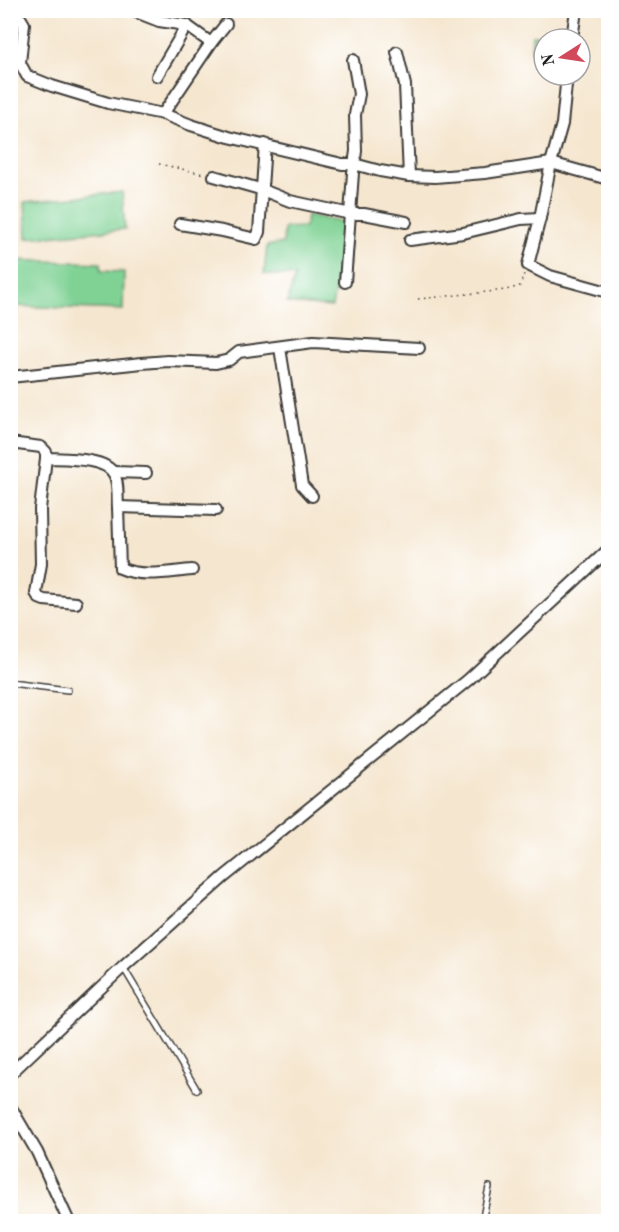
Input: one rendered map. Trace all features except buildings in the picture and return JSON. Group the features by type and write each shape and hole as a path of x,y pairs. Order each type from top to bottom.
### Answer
{"street":[{"path":"131,10 159,21 187,26 211,43"},
{"path":"574,27 576,10"},
{"path":"10,13 21,19 24,24 20,63 27,76 108,103 163,114 230,137 342,164 354,164 409,176 435,177 485,173 551,163 609,179"},
{"path":"163,114 226,24"},
{"path":"157,76 187,26"},
{"path":"397,52 405,85 409,176"},
{"path":"345,282 354,164 355,114 359,94 353,60"},
{"path":"566,87 562,124 528,265 549,276 609,292"},
{"path":"180,224 256,239 265,144"},
{"path":"214,176 260,189 290,201 351,214 364,214 406,222"},
{"path":"410,240 463,233 521,219 540,218"},
{"path":"10,377 159,362 216,363 229,360 239,352 314,342 419,348"},
{"path":"280,348 302,485 312,496"},
{"path":"10,443 41,447 46,452 40,509 41,564 36,593 44,600 76,603"},
{"path":"46,458 103,463 114,472 146,473"},
{"path":"114,472 118,507 120,568 146,574 192,570"},
{"path":"118,507 216,510"},
{"path":"10,1074 123,967 224,878 468,680 608,553"},
{"path":"10,1106 37,1152 69,1221"}],"lane":[{"path":"10,683 68,690"},
{"path":"123,967 197,1090"},
{"path":"482,1221 489,1187"}],"path":[{"path":"159,164 214,176"},
{"path":"418,299 514,289 520,286 528,265"}],"green space":[{"path":"122,192 125,229 27,238 25,202"},
{"path":"307,215 348,223 348,265 340,265 332,307 287,303 295,276 264,274 267,246 283,243 284,228 305,227"},
{"path":"11,260 101,263 101,271 124,272 123,310 11,306"}]}
